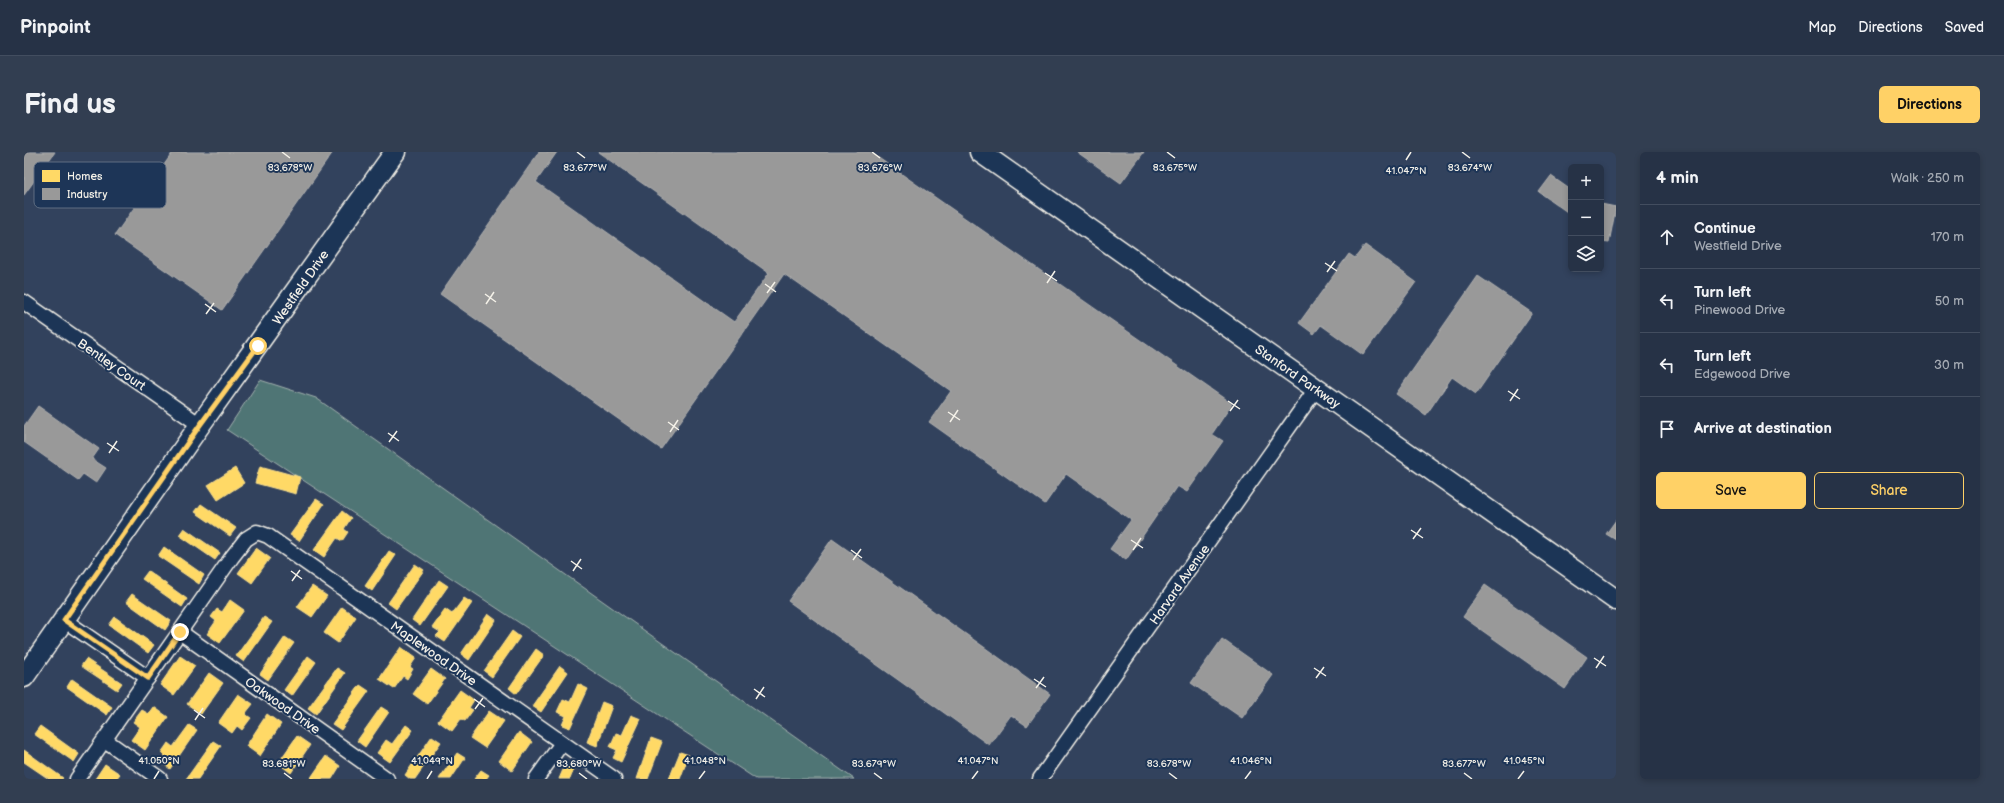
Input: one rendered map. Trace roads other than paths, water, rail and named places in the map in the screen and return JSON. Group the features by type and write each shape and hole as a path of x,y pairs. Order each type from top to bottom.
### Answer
{"street":[{"name":"Westfield Drive","path":"24,677 200,425 395,152"},
{"name":"Stanford Parkway","path":"980,152 1616,600"},
{"name":"Bentley Court","path":"24,302 200,425"},
{"name":"Harvard Avenue","path":"1040,779 1316,389"},
{"name":"Maplewood Drive","path":"180,632 232,557 253,533 262,533 614,779"},
{"path":"64,620 148,678"},
{"path":"77,779 180,632"},
{"name":"Oakwood Drive","path":"180,632 387,779"},
{"path":"105,740 160,779"},
{"path":"536,779 562,743"}]}
